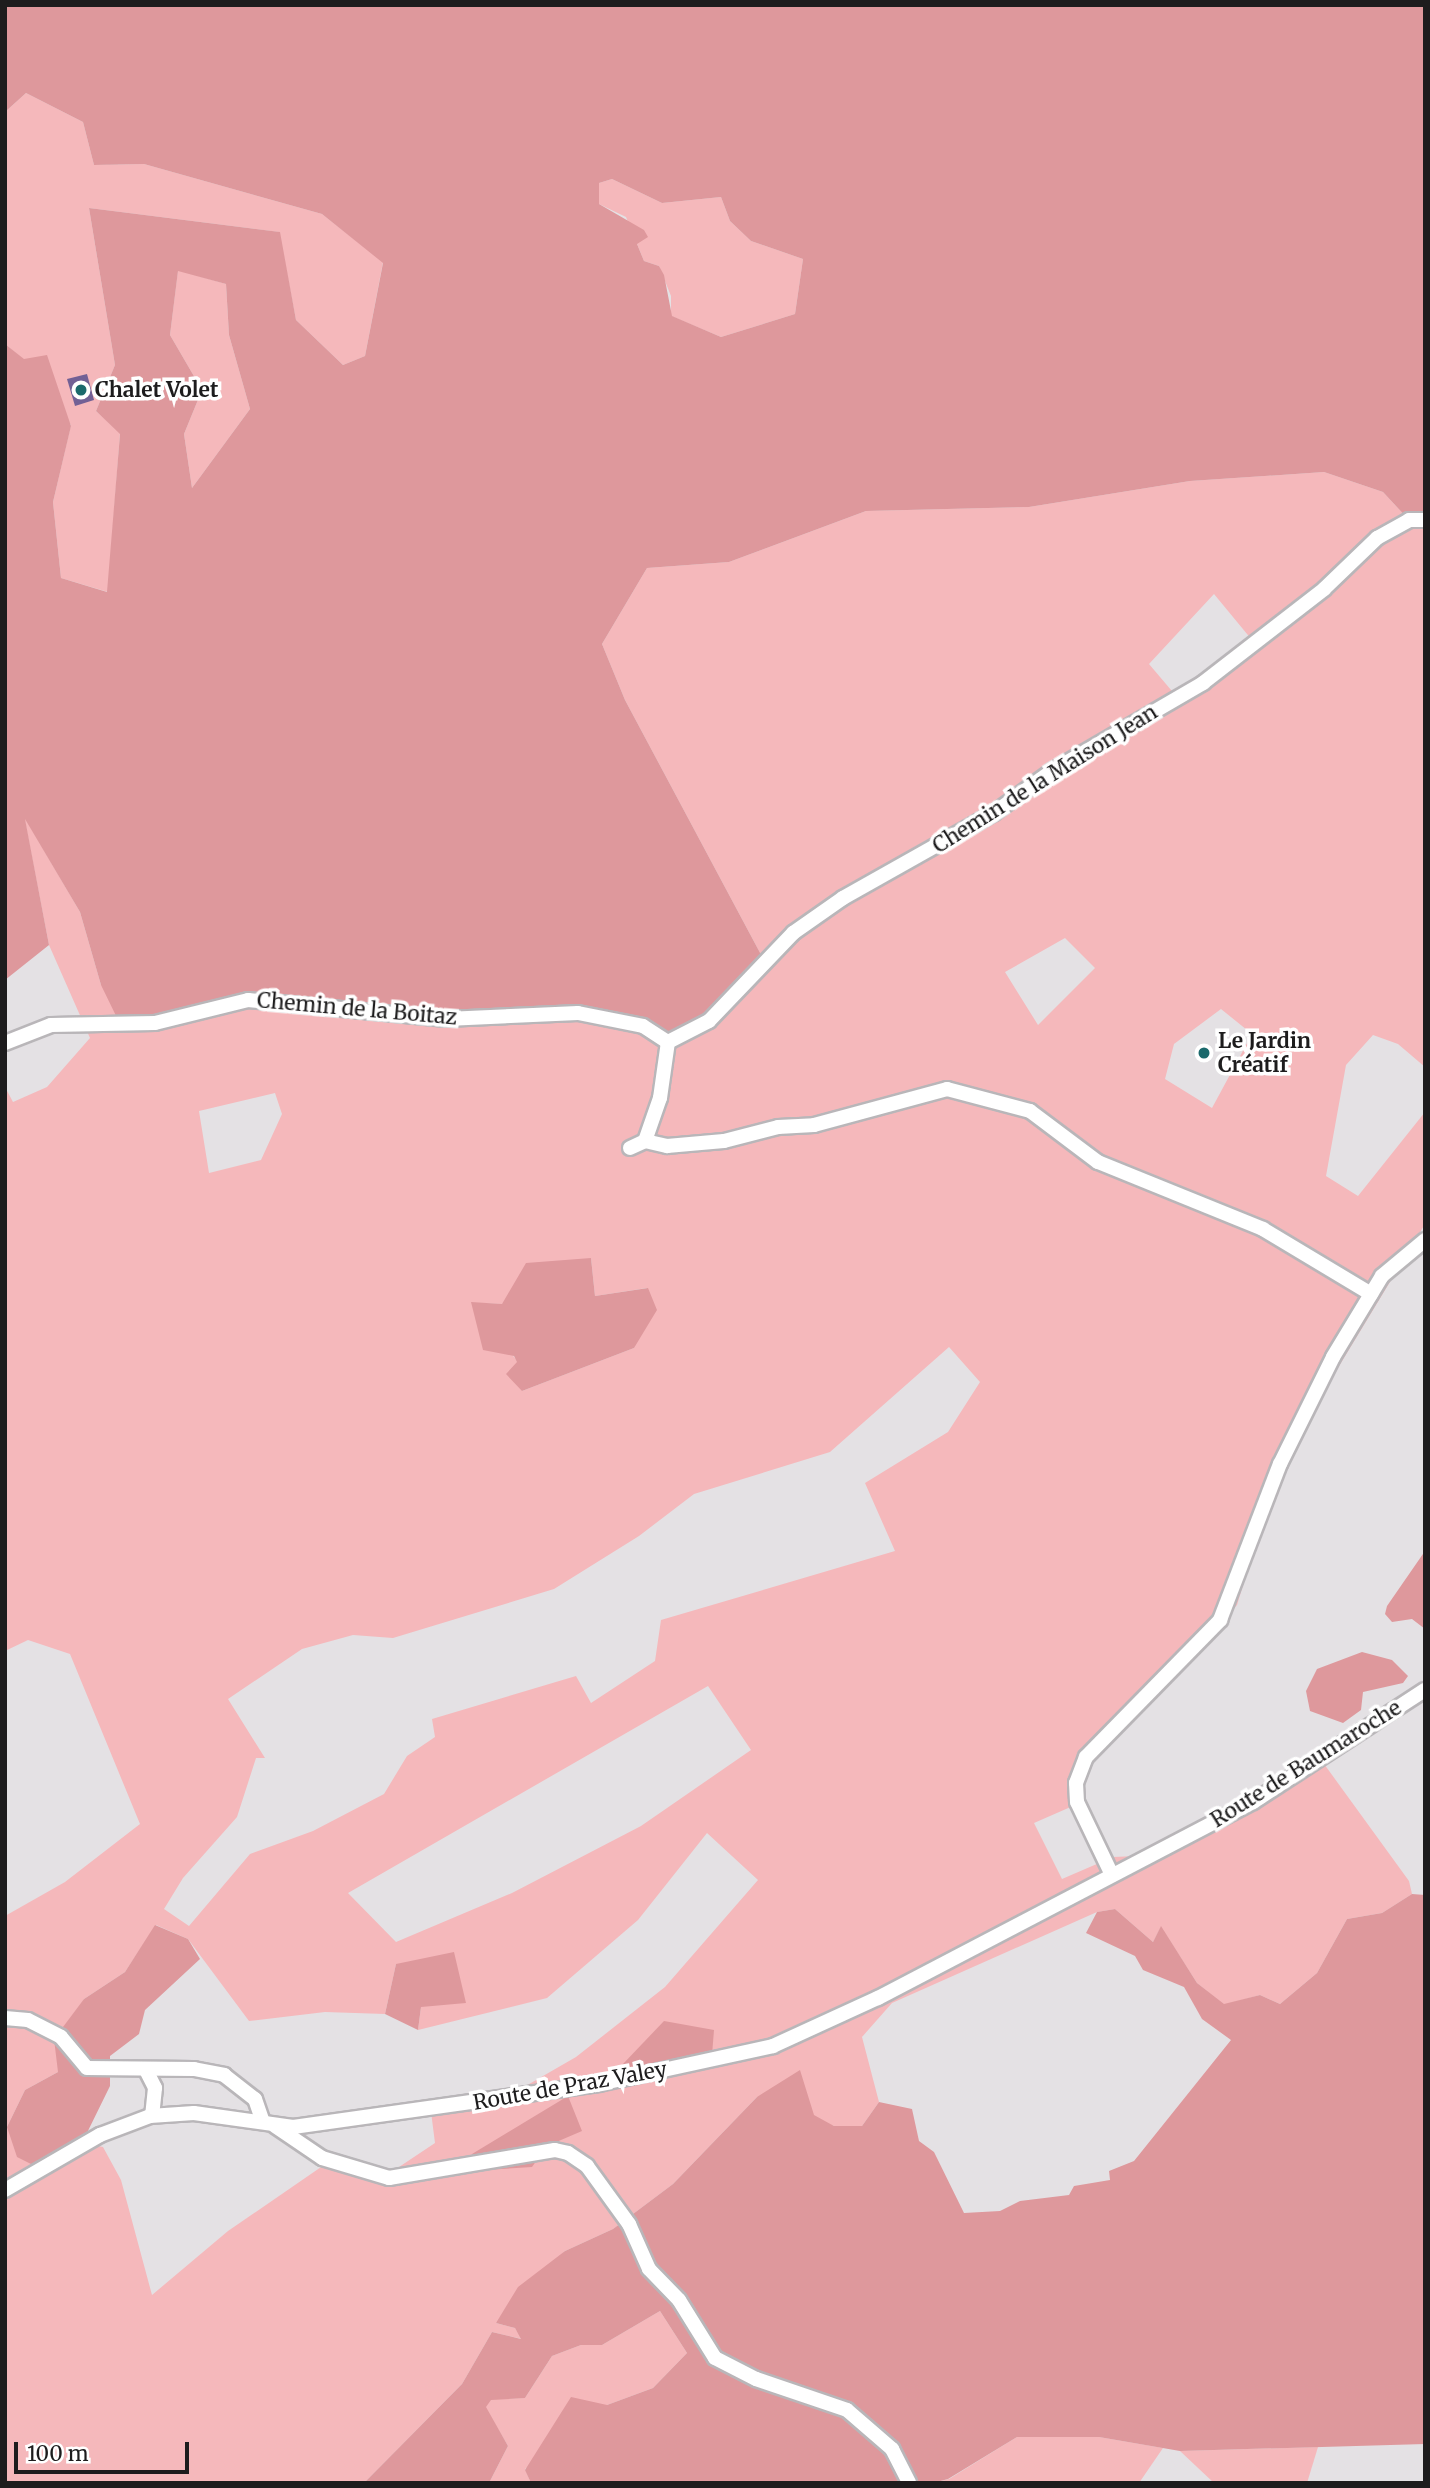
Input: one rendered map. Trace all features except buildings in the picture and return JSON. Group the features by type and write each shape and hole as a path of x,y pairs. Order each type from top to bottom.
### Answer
{"street":[{"name":"Chemin de la Maison Jean","path":"668,1042 709,1021 793,933 842,898 994,813 1052,771 1203,683 1281,625 1383,533 1409,520 1425,520"},
{"name":"Chemin de la Boitaz","path":"5,1043 51,1025 155,1023 248,1000 446,1019 578,1013 643,1026 668,1042"},
{"path":"645,1141 660,1098 668,1042"},
{"path":"630,1148 645,1141 667,1146 723,1141 847,1119 947,1089 1030,1111 1098,1162 1263,1229 1371,1294"},
{"path":"1112,1875 1077,1802 1076,1783 1086,1757 1220,1620 1280,1464 1371,1294 1382,1276 1425,1240"},
{"name":"Route de Baumaroche","path":"1112,1875 1254,1802 1425,1690"},
{"name":"Route de Praz Valey","path":"5,2190 100,2135 152,2115 194,2113 293,2127 599,2084 773,2046 878,1998 1112,1875"},
{"path":"5,2018 29,2020 61,2037 87,2068 194,2069 224,2075 255,2099 267,2122 322,2158 388,2178 555,2150 579,2159 629,2224 649,2269 678,2300 715,2358 756,2379 847,2410 892,2449 909,2483"},
{"path":"146,2070 155,2088 152,2115"}],"shaded area":[{"path":"5,5 1425,5 1425,520 1409,520 1383,492 1324,472 1190,481 1029,507 866,511 729,562 647,568 602,644 625,700 765,962 709,1021 668,1042 616,1019 446,1019 292,1001 120,1024 101,985 80,912 25,819 49,945 5,980 5,344 24,359 47,355 71,426 53,502 61,578 107,592 120,434 96,411 115,365 89,208 280,232 296,320 343,365 365,356 383,263 322,214 144,164 94,165 83,122 26,93 5,112","holes":["612,179 662,203 721,197 730,221 751,241 803,259 795,314 721,337 672,316 664,275 659,266 644,261 637,244 648,237 644,230 599,204 599,183","178,271 226,284 229,335 250,409 192,488 184,434 202,390 170,335"]},
{"path":"26,93 83,122 94,165 144,164 322,214 383,262 365,356 343,365 296,320 279,232 89,208 115,365 96,411 120,433 108,592 61,578 53,502 71,425 23,359 5,344 5,112"},
{"path":"612,179 662,203 721,197 730,221 751,241 803,259 795,314 721,337 671,316 671,296 659,266 644,261 626,217 599,204 599,183"},
{"path":"178,270 226,284 229,335 250,409 192,488 184,434 202,390 170,335"},
{"path":"1324,472 1383,492 1409,520 1425,520 1425,1067 1398,1044 1373,1035 1346,1065 1326,1176 1358,1196 1425,1112 1425,1224 1310,1414 1261,1525 1237,1605 1094,1761 1080,1784 1082,1802 1034,1823 1062,1879 1113,1857 1137,1856 1319,1757 1409,1881 1412,1894 1382,1913 1347,1919 1317,1973 1280,2004 1260,1995 1224,2005 1197,1983 1161,1927 1153,1942 1115,1909 1097,1912 892,2003 862,2037 879,2102 862,2126 834,2126 757,2097 673,2184 613,2229 565,2251 496,2323 515,2328 522,2339 492,2332 462,2384 364,2483 5,2483 5,1916 65,1882 140,1824 70,1654 28,1640 5,1651 5,1087 13,1102 47,1087 90,1038 49,945 24,816 80,912 101,985 202,1008 765,962 625,700 602,644 647,568 729,562 866,511 1029,507 1190,481","holes":["1214,594 1252,640 1177,697 1149,664","1065,938 1095,968 1038,1025 1005,972","1221,1009 1252,1034 1212,1108 1165,1079 1174,1044","275,1093 282,1114 261,1160 209,1173 199,1111","591,1258 595,1296 647,1288 634,1348 522,1391 518,1362 472,1303 502,1304","949,1347 980,1382 948,1432 865,1483 895,1551 661,1620 655,1661 591,1703 576,1676 432,1719 435,1737 407,1756 384,1794 313,1831 250,1854 189,1926 164,1909 183,1878 237,1817 256,1758 265,1758 228,1699 302,1649 353,1635 393,1638 554,1589 639,1536 694,1494 830,1452","708,1686 751,1750 641,1826 512,1893 396,1942 348,1893","707,1833 758,1880 665,1987 576,2057 517,2091 430,2104 435,2143 390,2173 324,2165 228,2231 152,2295 121,2180 103,2147 7,2127 25,2090 58,2072 84,1999 125,1972 156,1925 188,1939 249,2021 325,2012 385,2014 396,1964 421,2007 418,2030 547,1998 638,1920"]},
{"path":"591,1258 595,1296 648,1288 657,1310 634,1348 522,1391 506,1374 517,1362 514,1356 483,1350 471,1302 502,1304 526,1263"},
{"path":"1425,1551 1425,1629 1412,1619 1392,1622 1385,1614 1387,1606"},
{"path":"1362,1652 1392,1660 1408,1676 1403,1683 1363,1692 1361,1710 1343,1723 1310,1711 1306,1691 1317,1669"},
{"path":"1412,1894 1425,1895 1425,2444 1180,2451 1099,2437 1017,2437 948,2479 933,2483 531,2483 525,2470 571,2397 607,2405 653,2388 687,2353 660,2311 602,2345 581,2345 552,2356 525,2398 491,2400 486,2407 508,2446 489,2483 364,2483 462,2384 492,2332 521,2339 515,2328 496,2323 518,2287 565,2251 613,2229 673,2184 757,2097 800,2070 814,2115 834,2126 862,2126 879,2102 912,2109 919,2141 934,2152 964,2213 1000,2211 1020,2201 1069,2195 1074,2186 1110,2180 1109,2171 1134,2161 1231,2040 1202,2019 1184,1987 1143,1970 1135,1956 1086,1933 1097,1912 1115,1909 1153,1942 1161,1926 1197,1983 1224,2004 1260,1995 1280,2004 1317,1973 1347,1919 1382,1913"},
{"path":"155,1925 188,1939 200,1959 145,2010 139,2034 110,2056 110,2086 83,2141 37,2167 17,2157 7,2127 25,2090 58,2072 54,2039 84,1999 125,1972"},
{"path":"454,1952 466,2003 421,2007 418,2030 385,2014 396,1964"},
{"path":"664,2021 714,2030 712,2055 629,2074 622,2065"},
{"path":"568,2096 582,2131 547,2146 532,2167 469,2171 472,2154"},
{"path":"660,2311 687,2353 653,2388 607,2405 525,2469 531,2483 489,2483 508,2446 485,2407 491,2399 525,2398 552,2356 581,2345 602,2345"},
{"path":"1017,2437 1099,2437 1163,2448 1139,2483 933,2483 949,2479"},
{"path":"1318,2447 1307,2483 1214,2483 1180,2451"}],"place":[{"name":"Chalet Volet","path":"81,390"},
{"name":"Le Jardin Créatif","path":"1204,1053"}]}
